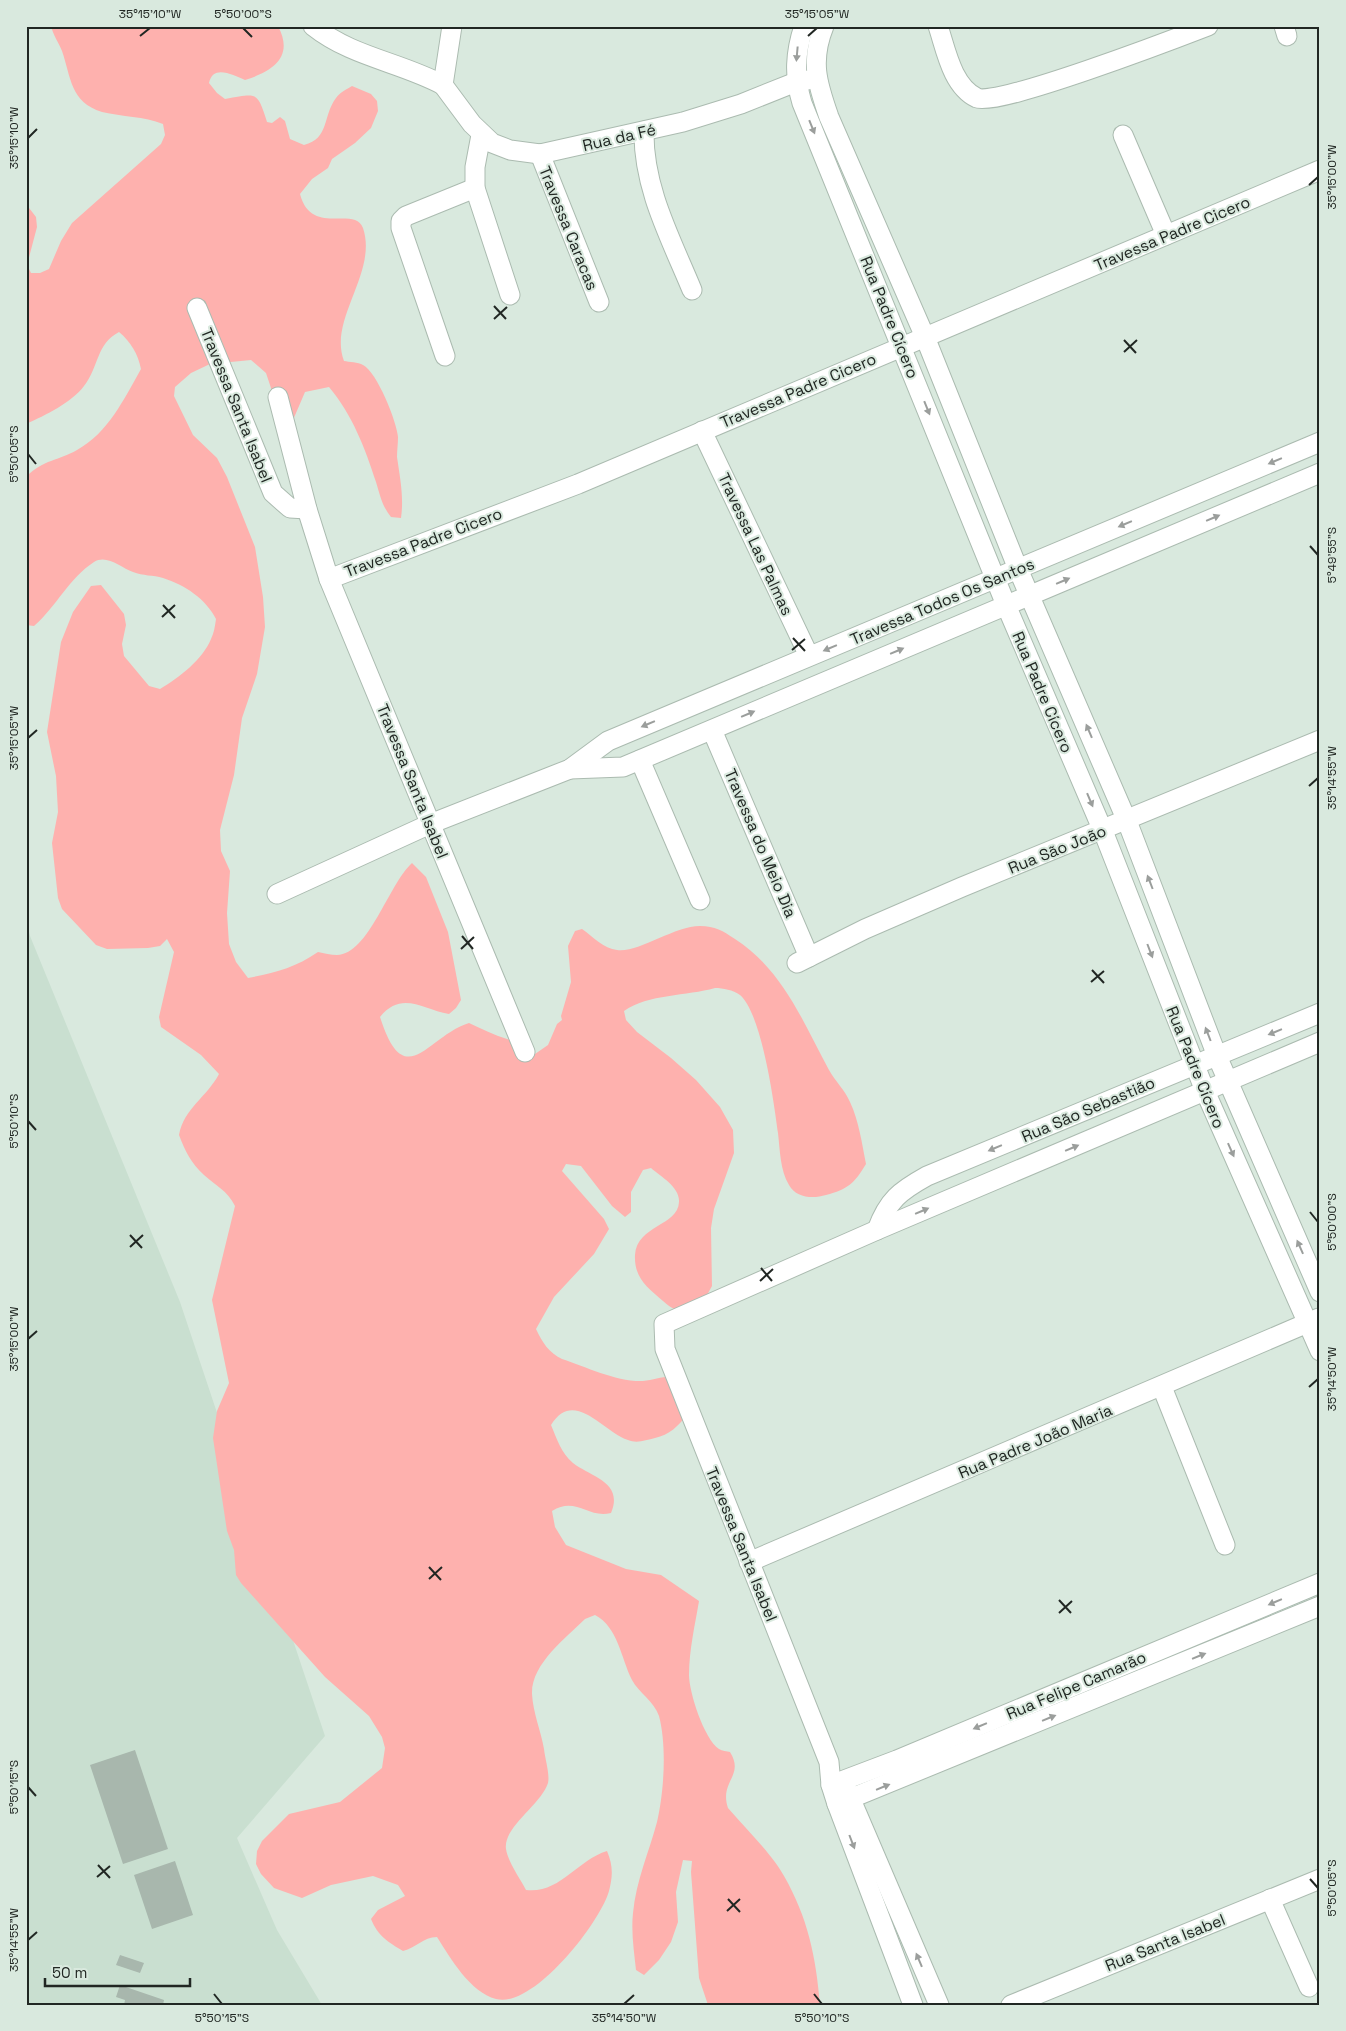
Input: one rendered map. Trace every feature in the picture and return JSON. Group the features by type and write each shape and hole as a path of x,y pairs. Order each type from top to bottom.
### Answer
{"street":[{"name":"Rua da Fé","path":"313,26 347,49 427,76 443,85 481,135 492,143 510,150 540,154 683,122 741,104 796,82 816,79"},
{"path":"443,85 452,26"},
{"name":"Rua Padre Cícero","path":"804,26 798,44 796,82 1006,605 1103,831 1194,1065 1314,1320 1320,1350"},
{"path":"938,26 956,77 966,90 978,99 986,99 1052,82 1208,26"},
{"name":"Rua Padre Cícero","path":"827,27 816,59 816,79 829,116 925,337 1018,569 1127,820 1216,1056 1320,1292"},
{"path":"644,131 644,150 650,187 692,290"},
{"path":"481,135 475,188 510,296"},
{"path":"1123,135 1166,235"},
{"name":"Travessa Caracas","path":"540,154 599,302"},
{"name":"Travessa Padre Cicero","path":"329,579 578,484 1320,170"},
{"path":"445,356 401,223 406,216 475,188"},
{"name":"Travessa Santa Isabel","path":"198,308 272,493 290,508 307,508"},
{"name":"Travessa Santa Isabel","path":"278,397 307,508 329,579 525,1052"},
{"name":"Travessa Las Palmas","path":"702,431 809,656"},
{"name":"Travessa Todos Os Santos","path":"277,894 430,824 570,769 608,741 1319,443"},
{"name":"Travessa Todos Os Santos","path":"570,769 622,767 640,760 1320,473"},
{"path":"680,711 691,739"},
{"name":"Travessa do Meio Dia","path":"712,730 803,960"},
{"name":"Rua São João","path":"803,960 865,929 962,887 1103,831 1320,740"},
{"path":"640,760 700,900"},
{"name":"Rua São Sebastião","path":"877,1230 887,1206 893,1199 899,1193 927,1176 1320,1013"},
{"name":"Rua São Sebastião","path":"664,1324 877,1230 1320,1042"},
{"name":"Rua Padre João Maria","path":"749,1562 1162,1387 1314,1320"},
{"name":"Travessa Santa Isabel","path":"664,1324 665,1350 838,1783 913,2005"},
{"path":"1162,1387 1225,1545"},
{"name":"Rua Felipe Camarão","path":"838,1783 1320,1583"},
{"name":"Rua Felipe Camarão","path":"844,1802 1320,1606"},
{"name":"Travessa Santa Isabel","path":"844,1802 939,2005"},
{"name":"Rua Santa Isabel","path":"1011,2005 1320,1879"},
{"path":"1270,1899 1309,1987"}],"shaded area":[{"path":"51,26 278,26 283,37 284,47 278,62 271,68 264,73 245,80 219,72 211,77 209,83 225,99 250,96 258,99 267,122 272,123 280,117 285,121 290,139 304,145 318,137 322,132 337,96 352,86 371,94 377,101 378,111 371,128 355,143 332,159 328,168 312,179 300,194 306,207 313,214 323,218 351,219 358,222 363,228 366,245 364,262 342,329 341,345 344,361 363,365 374,377 394,420 398,437 397,457 402,495 401,518 391,517 385,509 357,432 344,408 329,387 305,392 293,420 272,391 266,373 251,360 210,364 191,373 175,387 174,396 193,435 217,458 227,477 255,547 263,597 265,627 257,674 242,718 234,775 220,830 221,851 230,871 227,913 229,944 236,962 248,978 284,969 318,952 337,955 348,952 359,943 368,931 403,873 412,863 426,877 448,932 461,1000 449,1014 405,1003 388,1009 380,1017 389,1040 399,1053 408,1057 418,1054 454,1030 469,1023 511,1041 526,1051 535,1054 548,1045 557,1024 562,1020 561,1016 571,982 568,946 575,931 582,929 607,947 626,950 690,927 700,926 719,929 752,952 779,981 853,1109 866,1164 854,1181 845,1188 816,1197 800,1195 789,1185 784,1173 761,1039 748,1005 740,995 721,988 715,988 644,1001 624,1011 626,1020 637,1032 696,1080 720,1107 733,1130 734,1153 714,1209 711,1228 712,1286 697,1313 687,1313 678,1311 667,1304 639,1276 635,1263 637,1245 643,1237 672,1216 677,1210 678,1197 673,1187 665,1179 651,1168 643,1170 631,1192 631,1212 625,1217 612,1206 581,1166 566,1164 562,1171 604,1219 609,1229 594,1254 554,1297 536,1329 546,1347 557,1357 602,1373 633,1381 674,1377 687,1414 673,1429 660,1437 635,1442 631,1441 579,1411 569,1410 560,1415 551,1425 565,1455 573,1463 604,1482 613,1494 614,1503 611,1513 603,1514 575,1507 560,1507 552,1511 555,1527 566,1545 626,1569 661,1575 699,1601 689,1666 690,1683 698,1715 713,1744 720,1750 730,1752 734,1760 734,1773 726,1799 728,1808 779,1868 799,1907 813,1954 820,2005 708,2005 699,1978 691,1872 692,1861 683,1860 676,1892 678,1922 671,1942 659,1960 644,1975 636,1970 633,1913 640,1878 657,1822 663,1783 663,1741 657,1711 632,1680 609,1627 595,1615 585,1619 560,1643 543,1662 537,1672 532,1694 548,1771 548,1783 538,1800 510,1832 507,1841 507,1854 526,1890 538,1890 549,1887 559,1882 586,1861 607,1851 610,1861 612,1875 609,1891 603,1905 579,1942 546,1978 528,1991 511,1999 496,1999 478,1989 462,1974 437,1937 432,1937 403,1951 380,1934 371,1919 378,1910 405,1896 398,1885 373,1876 331,1885 302,1898 274,1888 261,1874 256,1864 257,1851 262,1841 289,1814 340,1802 382,1768 385,1748 382,1737 369,1716 325,1677 236,1575 234,1550 227,1531 213,1438 217,1411 229,1383 212,1300 235,1206 225,1192 195,1166 186,1152 179,1135 186,1117 219,1074 201,1055 161,1027 159,1017 174,952 167,939 160,946 148,948 107,949 96,945 62,909 58,898 52,843 58,812 56,776 47,732 61,642 73,612 91,586 101,585 124,614 126,625 122,644 124,656 149,686 160,689 182,674 202,654 212,637 216,619 207,605 187,589 163,578 137,573 114,562 99,560 77,576 50,610 34,626 26,625 26,477 45,463 77,450 98,434 114,414 141,369 133,349 119,332 102,349 89,379 79,392 58,408 26,424 26,204 36,217 37,227 27,265 31,273 40,273 49,269 61,241 72,223 161,144 165,135 163,124 148,119 102,112 91,108 84,102 73,88 62,51"},
{"path":"26,918 30,936 180,1302 325,1736 237,1838 277,1930 322,2005 26,2005"}],"building":[{"path":"135,1750 168,1849 123,1864 90,1765"},
{"path":"175,1861 193,1915 152,1929 134,1875"},
{"path":"120,1955 144,1963 140,1973 116,1965"},
{"path":"120,1985 164,2000 163,2005 124,2005 125,2000 116,1997"}]}
